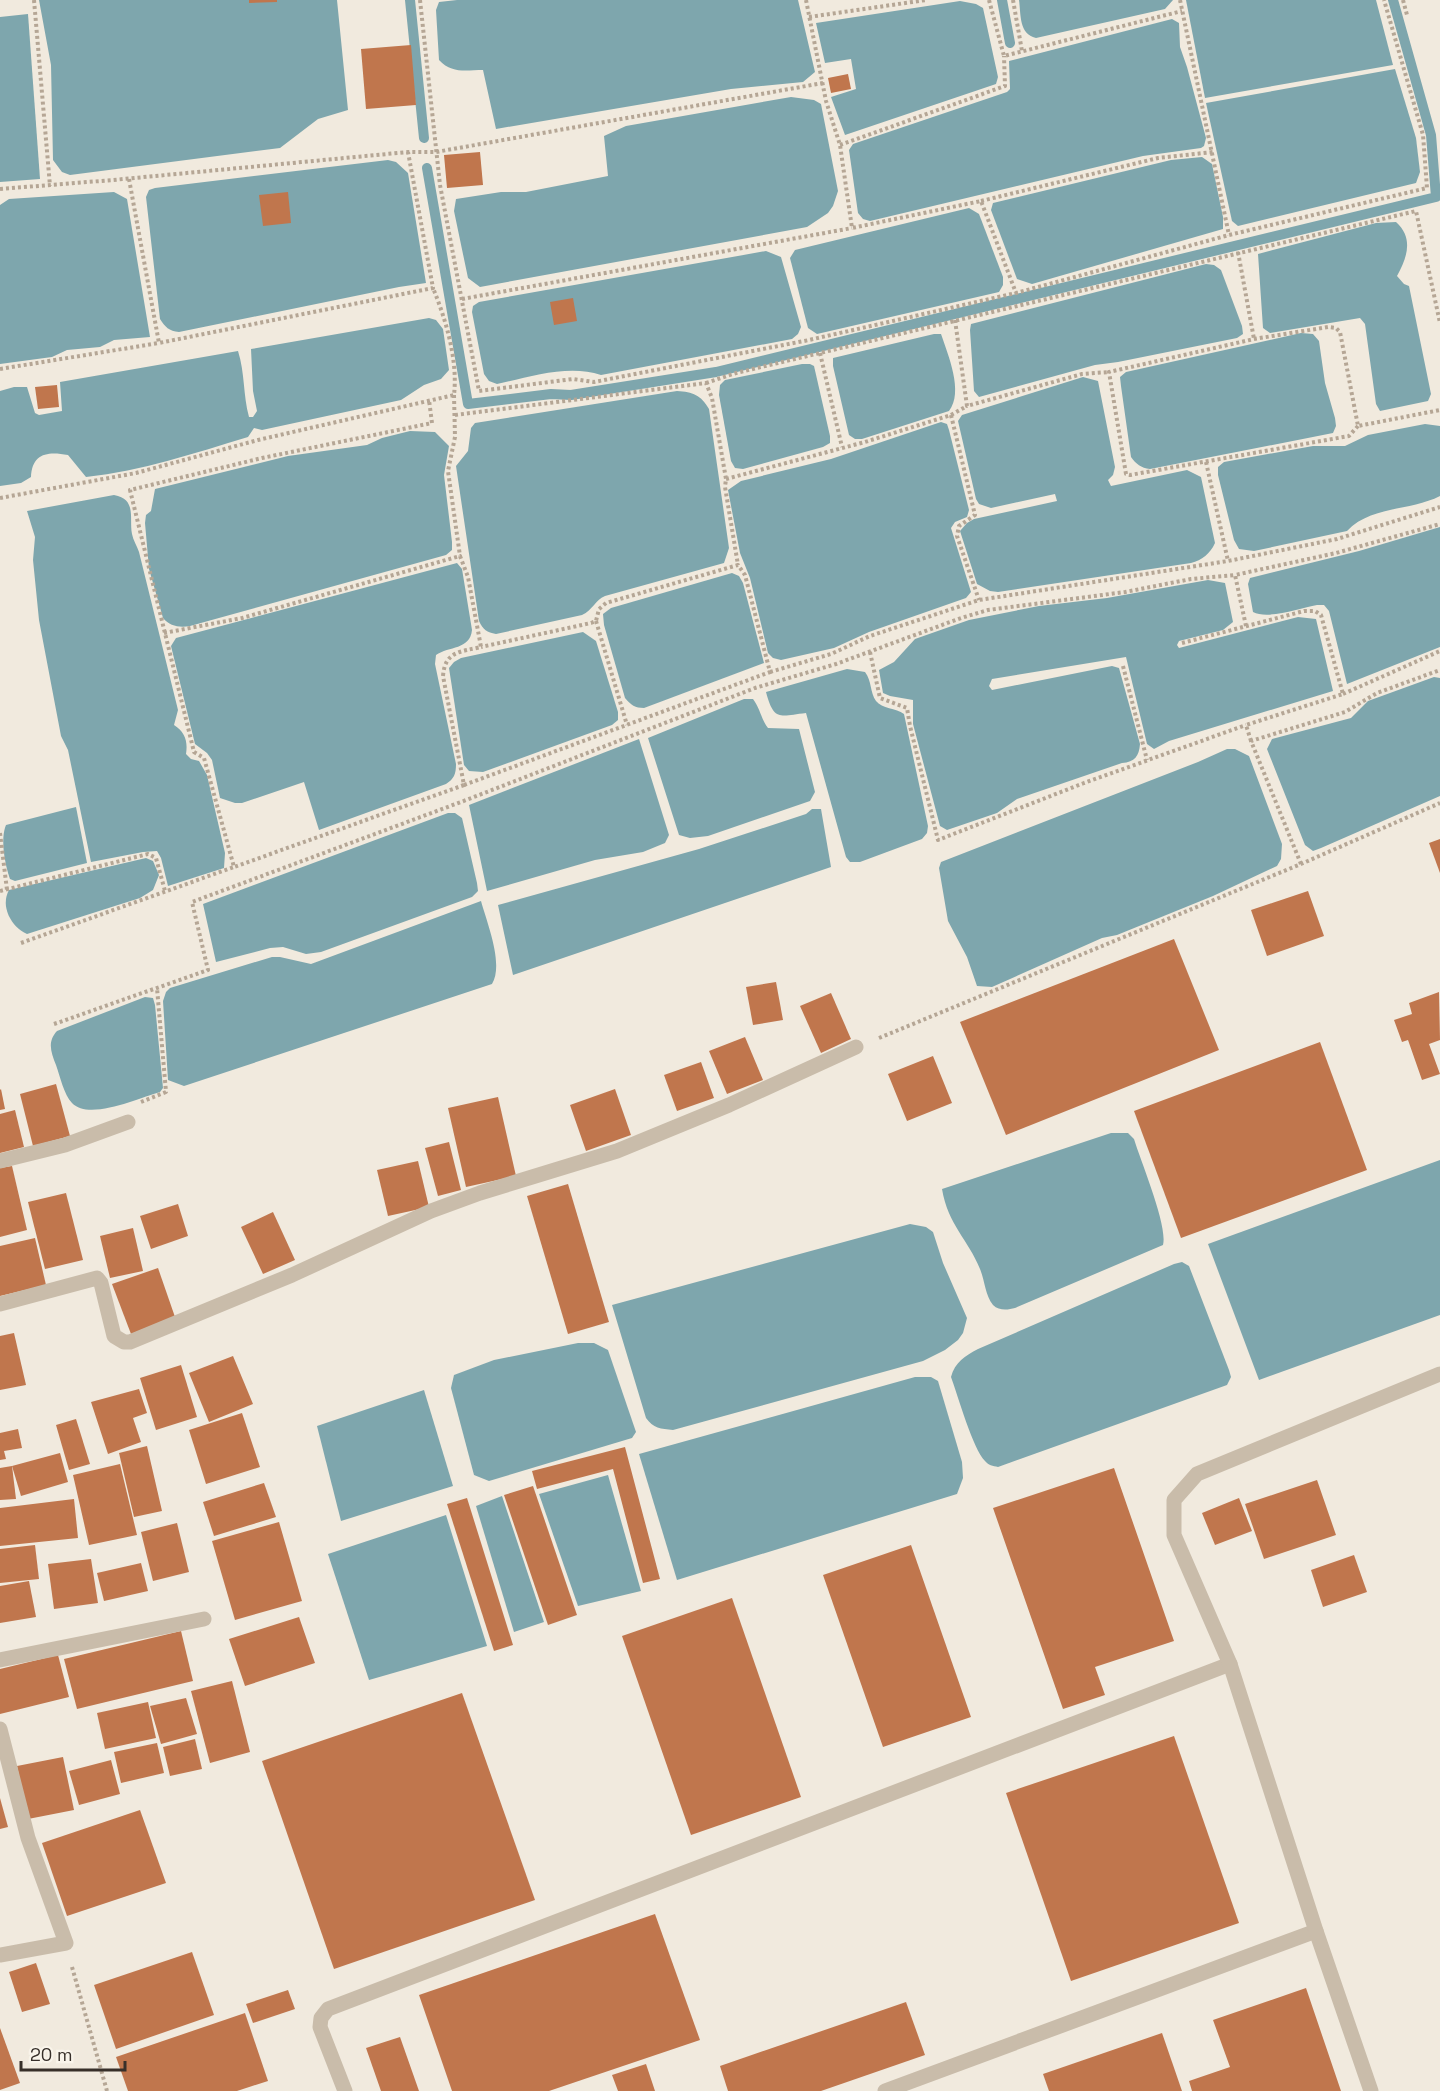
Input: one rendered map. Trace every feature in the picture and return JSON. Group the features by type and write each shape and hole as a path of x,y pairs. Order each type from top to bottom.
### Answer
{"street":[{"path":"0,1304 97,1278 101,1282 114,1336 124,1342 130,1342 292,1275 431,1211 480,1193 617,1151 729,1106 856,1047"},
{"path":"0,1161 65,1145 128,1122"},
{"path":"1371,2091 1316,1931 1230,1664 1174,1535 1174,1500 1197,1474 1440,1374"},
{"path":"0,1660 204,1619"},
{"path":"345,2091 320,2027 321,2018 328,2009 1230,1664"},
{"path":"0,1729 28,1838 66,1943 0,1955"},
{"path":"885,2091 1316,1931"}],"path":[{"path":"34,0 50,186"},
{"path":"420,0 440,184 479,391 573,379 605,381 809,340 1016,293 1229,235 1427,188 1423,135 1384,0"},
{"path":"806,0 822,83 840,144 852,228"},
{"path":"809,17 927,0"},
{"path":"840,144 1005,86 1004,56 989,0"},
{"path":"1013,0 1022,51"},
{"path":"1180,0 1229,235"},
{"path":"1403,0 1407,15"},
{"path":"1004,56 1182,11"},
{"path":"0,189 408,152 436,152 822,83"},
{"path":"408,152 433,288 442,310 456,376 455,437 448,471 460,556 468,577 481,647"},
{"path":"462,299 852,228 981,201 1158,158 1213,152"},
{"path":"129,179 159,343"},
{"path":"981,201 1016,293"},
{"path":"455,415 706,383 820,352 1416,211 1440,323"},
{"path":"1238,252 1254,339"},
{"path":"0,369 159,343 433,288"},
{"path":"955,320 967,406"},
{"path":"726,479 865,442 951,415 967,406 1083,374 1109,372 1254,339 1328,327 1336,328 1340,332 1358,426"},
{"path":"820,352 842,447"},
{"path":"1109,372 1126,474 1136,475 1349,436 1358,426 1440,410"},
{"path":"706,383 712,398 738,565 745,575 770,672"},
{"path":"0,498 136,472 258,440 454,395"},
{"path":"234,867 204,758 194,752 130,490 262,458 432,423 429,400"},
{"path":"951,415 975,515 959,526 957,536 979,600"},
{"path":"1206,462 1228,561"},
{"path":"21,944 770,672 831,654 870,636 979,600 1228,561 1336,539 1440,507"},
{"path":"54,1024 208,970 192,902 472,798 755,688 836,664 920,632 988,610 1125,592 1191,579 1235,575 1336,554 1440,524"},
{"path":"164,633 242,618 460,556"},
{"path":"627,725 596,621 599,609 606,603 738,565"},
{"path":"1235,575 1246,626"},
{"path":"1182,643 1304,611 1315,611 1321,615 1343,694"},
{"path":"464,785 443,676 444,663 452,655 596,621"},
{"path":"870,652 880,698 907,708 938,840 1148,760 1343,694 1440,651"},
{"path":"1124,666 1148,760"},
{"path":"1251,741 1345,712 1377,693 1440,670"},
{"path":"1246,725 1301,864"},
{"path":"856,1047 1301,864 1440,803"},
{"path":"0,833 7,890"},
{"path":"0,891 148,854 156,858 165,891"},
{"path":"134,1104 166,1092 157,988"},
{"path":"66,1943 107,2091"}],"water":[{"path":"39,0 337,0 348,110 318,119 280,148 70,175 62,172 53,160 51,65"},
{"path":"457,0 798,0 815,72 803,82 731,89 496,129 483,70 454,69 439,60 436,10 439,2"},
{"path":"1019,0 1173,0 1165,9 1036,38 1030,36 1024,28"},
{"path":"1186,0 1376,0 1393,65 1205,98"},
{"path":"960,1 983,8 998,77 996,84 845,135 831,97 856,89 851,59 825,63 816,23"},
{"path":"28,14 40,179 0,182 0,17"},
{"path":"1172,19 1179,23 1180,47 1206,138 1201,148 1143,156 870,221 863,219 858,213 849,150 853,144 1007,92 1010,89 1009,61"},
{"path":"1395,69 1416,138 1420,172 1416,183 1238,226 1232,221 1206,103"},
{"path":"791,97 814,100 821,104 838,191 828,213 807,227 480,287 468,278 454,211 456,199 501,192 526,192 608,176 604,136 626,126"},
{"path":"1202,157 1212,164 1223,217 1223,229 1032,284 1017,279 991,210 993,203 1171,160"},
{"path":"388,160 396,162 408,173 426,283 179,332 170,330 162,322 146,197 149,190"},
{"path":"114,192 127,199 150,337 114,340 100,347 67,350 52,357 0,364 0,205 9,199"},
{"path":"969,208 979,214 1003,277 1003,285 999,292 817,334 808,328 790,258 795,250"},
{"path":"1396,222 1402,228 1407,241 1404,262 1397,276 1409,286 1431,394 1428,401 1380,411 1376,404 1365,324 1360,318 1270,333 1263,328 1258,254 1376,223"},
{"path":"766,251 781,257 801,327 792,339 601,375 562,371 497,384 489,381 484,374 472,312 473,306 479,302"},
{"path":"1206,264 1214,265 1221,270 1242,326 1243,334 1237,338 1095,365 979,397 974,391 971,324"},
{"path":"429,318 436,320 443,329 449,370 441,379 424,385 401,400 262,430 254,428 248,437 168,461 107,474 86,477 68,455 54,453 42,455 34,463 31,477 21,483 0,486 0,391 14,387 27,387 35,413 39,415 62,411 60,382 238,351 247,409 249,417 253,417 257,411 253,391 251,349"},
{"path":"1301,333 1313,334 1319,341 1325,383 1335,418 1336,426 1333,433 1150,469 1139,465 1131,457 1120,377 1126,372"},
{"path":"941,334 953,373 955,394 949,411 862,439 855,439 849,435 833,358"},
{"path":"802,364 814,366 830,443 823,447 743,469 735,468 731,461 719,395 720,385 725,380"},
{"path":"1083,377 1098,381 1115,467 1113,475 1108,480 1111,486 1187,470 1201,477 1215,543 1205,556 1191,563 998,592 990,591 977,584 960,531 974,519 1057,501 1055,494 991,508 979,504 958,421 962,415"},
{"path":"677,391 696,395 709,409 729,548 724,563 605,596 582,615 496,634 482,627 479,621 456,466 468,451 471,428 475,423"},
{"path":"941,422 947,424 949,430 969,510 967,517 955,522 951,528 971,592 966,598 869,632 834,648 781,660 773,658 768,653 750,578 740,553 728,490 741,481 831,459"},
{"path":"1425,424 1440,426 1440,496 1367,517 1347,531 1254,551 1239,549 1234,540 1218,475 1218,467 1224,462 1313,446 1345,446 1368,435"},
{"path":"410,431 435,432 449,446 444,475 452,550 446,555 190,626 175,626 163,618 149,569 145,523 146,515 151,511 155,489 288,456 367,445 382,438"},
{"path":"114,495 121,497 129,505 131,528 178,710 174,725 185,737 186,754 191,759 199,761 207,775 225,853 224,868 168,886 157,851 91,862 68,750 61,736 39,620 33,560 35,537 27,511"},
{"path":"1440,527 1440,647 1347,684 1329,611 1324,605 1267,615 1253,612 1248,584 1250,578 1359,551"},
{"path":"457,563 462,569 472,630 463,644 436,655 435,664 456,764 451,780 446,784 319,830 304,782 242,803 220,798 212,760 195,744 171,646 176,638"},
{"path":"732,573 739,576 743,583 764,663 644,708 631,704 625,698 604,625 603,614 611,608"},
{"path":"1208,580 1225,583 1233,622 1223,630 1179,641 1177,645 1179,648 1298,617 1316,619 1333,691 1169,741 1154,749 1147,744 1126,657 992,679 989,686 992,690 1112,666 1119,668 1140,744 1139,752 1136,758 1130,761 1017,799 997,813 947,830 940,826 913,724 913,700 883,693 879,670 894,662 915,639 969,620 1039,606 1107,598"},
{"path":"583,632 596,641 618,712 618,720 612,725 483,772 469,771 464,765 449,668 461,658"},
{"path":"847,669 865,672 876,701 882,706 904,714 928,826 927,833 922,839 860,862 850,862 846,857 806,713 784,716 775,713 766,692"},
{"path":"1434,677 1440,678 1440,796 1313,851 1305,845 1267,749 1272,739 1351,718 1368,701"},
{"path":"744,699 753,699 768,728 799,729 815,792 810,801 708,836 690,838 679,835 648,738"},
{"path":"639,739 669,835 665,843 643,852 595,860 487,891 469,805"},
{"path":"1227,749 1235,749 1249,756 1282,844 1281,859 1277,866 1213,896 1117,935 1102,938 992,987 977,986 967,957 948,921 939,868 941,862"},
{"path":"76,807 87,863 15,881 10,879 3,845 6,825"},
{"path":"812,809 821,809 831,867 513,975 498,905 699,849 806,814"},
{"path":"448,813 455,813 462,818 477,883 478,891 472,897 321,952 306,954 283,947 270,948 216,962 203,904"},
{"path":"146,858 153,861 159,875 153,890 140,898 27,934 16,926 9,915 6,903 9,890"},
{"path":"481,901 495,955 495,976 492,984 184,1086 168,1080 163,1001 170,988 272,957 311,964"},
{"path":"145,997 153,998 155,1005 163,1088 160,1092 102,1109 80,1108 72,1103 64,1090 51,1051 54,1035 57,1031"},
{"path":"1111,1133 1128,1133 1134,1139 1158,1209 1162,1224 1163,1245 1015,1308 1004,1310 995,1307 988,1297 975,1258 953,1222 942,1189"},
{"path":"1440,1160 1440,1315 1259,1380 1208,1244"},
{"path":"910,1224 926,1227 933,1232 943,1263 967,1318 963,1333 945,1350 923,1361 673,1430 651,1424 646,1418 612,1305"},
{"path":"1182,1262 1189,1266 1229,1370 1231,1377 1227,1385 998,1467 986,1462 980,1455 971,1434 951,1377 961,1360 978,1349"},
{"path":"578,1343 594,1343 608,1350 636,1432 632,1438 489,1481 474,1475 451,1388 454,1375 494,1360"},
{"path":"915,1377 931,1377 938,1381 962,1462 963,1478 957,1494 677,1580 639,1454"},
{"path":"424,1390 453,1486 341,1521 317,1426"},
{"path":"608,1475 641,1591 578,1606 539,1494"},
{"path":"502,1496 544,1622 514,1632 476,1506"},
{"path":"446,1515 487,1646 369,1680 328,1554"}],"building":[{"path":"249,0 277,0 277,2 249,3"},
{"path":"411,45 416,105 366,109 361,49"},
{"path":"848,74 851,89 831,93 828,78"},
{"path":"480,152 483,185 447,188 444,155"},
{"path":"288,192 291,223 263,226 259,195"},
{"path":"573,298 577,321 554,325 550,302"},
{"path":"57,385 59,407 38,409 35,387"},
{"path":"1440,839 1440,873 1429,843"},
{"path":"1308,891 1324,936 1267,956 1251,910"},
{"path":"1174,939 1219,1050 1006,1135 960,1022"},
{"path":"776,982 783,1020 753,1025 746,987"},
{"path":"1439,992 1440,1040 1429,1044 1440,1074 1422,1080 1408,1040 1402,1042 1394,1020 1412,1014 1409,1003"},
{"path":"831,993 851,1039 821,1053 800,1006"},
{"path":"745,1037 763,1080 727,1094 709,1051"},
{"path":"1320,1042 1367,1170 1181,1238 1134,1111"},
{"path":"933,1056 952,1103 907,1121 888,1074"},
{"path":"701,1062 714,1098 677,1111 664,1075"},
{"path":"56,1084 70,1136 33,1146 20,1094"},
{"path":"615,1089 631,1135 586,1151 570,1105"},
{"path":"0,1090 5,1109 0,1110"},
{"path":"498,1097 516,1176 466,1187 448,1108"},
{"path":"15,1110 24,1147 0,1153 0,1114"},
{"path":"449,1142 461,1190 438,1196 425,1148"},
{"path":"418,1161 429,1207 388,1216 377,1170"},
{"path":"12,1166 27,1230 0,1237 0,1168"},
{"path":"568,1184 609,1322 568,1334 527,1196"},
{"path":"66,1193 83,1260 45,1269 28,1202"},
{"path":"178,1204 188,1236 151,1249 140,1216"},
{"path":"273,1212 295,1260 263,1274 241,1227"},
{"path":"133,1228 143,1271 110,1278 100,1236"},
{"path":"35,1238 46,1285 0,1296 0,1246"},
{"path":"158,1268 175,1317 131,1334 112,1284"},
{"path":"14,1333 26,1385 0,1390 0,1336"},
{"path":"233,1356 253,1404 209,1422 189,1373"},
{"path":"181,1365 197,1417 156,1430 140,1378"},
{"path":"139,1389 147,1413 133,1418 141,1442 108,1454 91,1402"},
{"path":"242,1413 260,1467 206,1484 189,1430"},
{"path":"76,1419 90,1464 69,1470 56,1425"},
{"path":"18,1429 22,1448 4,1451 6,1459 0,1460 0,1433"},
{"path":"147,1446 162,1511 134,1517 119,1453"},
{"path":"625,1447 660,1579 643,1583 613,1469 537,1489 532,1471"},
{"path":"60,1453 68,1482 21,1496 12,1466"},
{"path":"120,1464 137,1535 89,1545 73,1475"},
{"path":"12,1466 16,1499 0,1500 0,1468"},
{"path":"1114,1468 1174,1641 1095,1667 1105,1695 1063,1709 993,1508"},
{"path":"1317,1480 1336,1535 1264,1559 1245,1504"},
{"path":"264,1483 276,1517 214,1536 203,1502"},
{"path":"533,1486 577,1615 548,1625 504,1495"},
{"path":"467,1498 513,1645 494,1651 447,1504"},
{"path":"1239,1498 1252,1531 1215,1545 1202,1513"},
{"path":"74,1499 78,1538 0,1546 0,1508"},
{"path":"279,1522 302,1601 235,1620 212,1541"},
{"path":"177,1523 189,1572 153,1581 141,1532"},
{"path":"35,1545 39,1579 0,1583 0,1549"},
{"path":"911,1545 971,1717 883,1747 823,1575"},
{"path":"1354,1555 1367,1592 1323,1607 1311,1570"},
{"path":"91,1559 98,1603 54,1609 48,1564"},
{"path":"141,1563 148,1591 104,1601 97,1573"},
{"path":"29,1581 36,1617 0,1623 0,1586"},
{"path":"732,1598 801,1797 691,1835 622,1636"},
{"path":"299,1617 315,1663 245,1686 229,1639"},
{"path":"181,1631 193,1681 77,1709 64,1659"},
{"path":"58,1655 69,1697 0,1714 0,1669"},
{"path":"232,1681 250,1752 210,1763 191,1691"},
{"path":"462,1693 535,1900 334,1969 262,1761"},
{"path":"186,1698 197,1734 161,1744 150,1706"},
{"path":"148,1702 156,1738 105,1749 97,1713"},
{"path":"1174,1736 1239,1923 1071,1981 1006,1793"},
{"path":"195,1739 202,1769 170,1776 163,1747"},
{"path":"157,1743 164,1773 121,1783 114,1752"},
{"path":"63,1757 74,1810 28,1819 17,1766"},
{"path":"111,1760 120,1794 79,1805 69,1771"},
{"path":"0,1798 8,1827 0,1829"},
{"path":"140,1810 166,1883 67,1916 42,1843"},
{"path":"655,1914 700,2040 549,2091 452,2091 419,1995"},
{"path":"192,1952 214,2015 116,2049 94,1985"},
{"path":"36,1963 50,2004 22,2012 9,1972"},
{"path":"1306,1988 1341,2091 1192,2091 1189,2081 1230,2067 1213,2020"},
{"path":"288,1990 295,2009 253,2023 246,2004"},
{"path":"906,2002 925,2055 821,2091 728,2091 720,2066"},
{"path":"245,2013 268,2081 237,2091 128,2091 116,2057"},
{"path":"0,2028 20,2083 0,2090"},
{"path":"1162,2033 1182,2091 1049,2091 1043,2074"},
{"path":"400,2037 419,2091 381,2091 366,2048"},
{"path":"646,2064 655,2091 618,2091 612,2075"}],"waterway":[{"path":"410,0 424,138"},
{"path":"1002,0 1010,43"},
{"path":"427,168 468,404 551,394 571,395 716,372 1436,197 1431,135 1393,0"}]}
